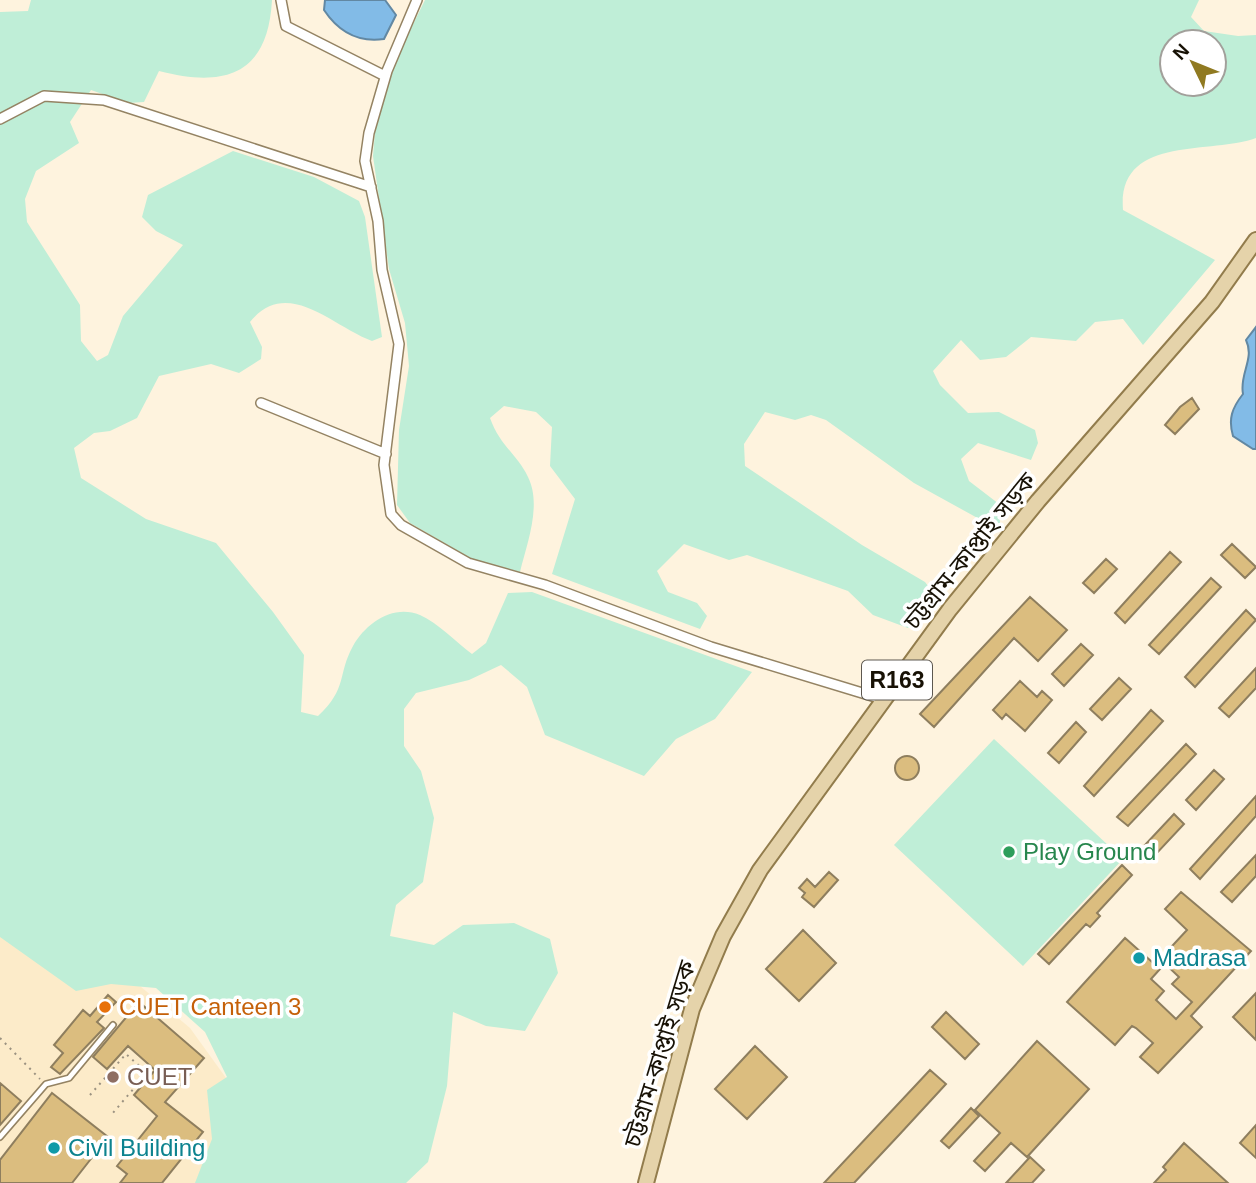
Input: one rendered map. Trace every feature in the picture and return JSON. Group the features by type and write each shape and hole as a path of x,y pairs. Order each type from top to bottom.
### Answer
{"main road":[{"name":"চট্টগ্রাম-কাপ্তাই সড়ক","path":"646,1183 692,1009 723,936 766,859 882,699 1038,501 1212,302 1256,240"}],"street":[{"path":"281,0 286,26 385,76"},
{"path":"417,0 385,76 365,161 378,221 382,271 399,344 386,454 387,500 391,514 401,525 455,557 545,584 711,646 882,699"},
{"path":"0,119 44,96 104,100 370,187"},
{"path":"261,403 386,454"}],"lane":[{"path":"0,1137 46,1084 69,1078 113,1025"}],"path":[{"path":"0,1038 46,1084"},
{"path":"90,1095 126,1054 147,1073 112,1114"}],"shaded area":[{"name":"CUET","path":"0,935 134,981 190,1028 260,1125 288,1183 0,1183"}],"green space":[{"path":"31,0 272,0 269,25 262,45 252,60 239,70 223,76 204,78 159,71 144,102 128,103 91,90 70,122 79,143 36,171 25,199 27,222 80,305 81,341 97,361 108,355 123,316 183,245 156,231 142,217 148,195 233,151 314,177 359,201 365,217 382,337 372,341 310,309 279,303 264,309 250,322 262,347 261,359 239,373 211,364 159,376 137,418 110,431 94,433 74,448 81,478 146,519 216,543 273,612 304,655 301,712 318,716 327,706 338,689 353,646 365,630 381,618 400,612 420,615 472,654 486,643 508,593 532,592 752,672 715,719 676,739 644,776 545,735 527,687 501,665 469,680 416,693 404,709 404,746 421,771 434,818 423,882 396,905 390,936 434,945 463,925 514,923 550,939 558,973 525,1031 486,1026 453,1012 447,1086 428,1162 406,1183 195,1183 212,1139 207,1090 227,1077 205,1032 156,988 111,984 76,991 0,937 0,12 28,11"},
{"path":"425,0 1199,0 1191,17 1201,28 1158,28 1158,98 1228,98 1228,35 1256,35 1256,138 1170,152 1151,158 1135,169 1125,186 1123,210 1215,260 1143,345 1123,319 1095,322 1076,341 1031,337 1006,357 980,360 961,340 933,371 940,385 968,413 999,412 1035,430 1038,443 1031,460 978,443 961,459 969,481 999,504 1000,523 992,526 914,483 826,420 811,415 795,420 765,412 744,444 745,466 862,545 925,582 932,591 930,605 908,628 873,615 848,591 747,555 729,560 684,544 657,571 668,592 697,603 707,616 700,629 552,574 575,499 550,466 552,427 536,412 504,406 490,418 499,436 524,469 532,488 532,524 520,572 472,559 410,523 397,505 399,430 409,366 405,323 389,269 373,156 375,132 391,69"},
{"name":"Play Ground","path":"994,739 1123,859 1023,966 894,845"}],"water":[{"path":"325,0 385,0 396,15 384,39 365,39 349,34 335,24 324,10"},
{"path":"1256,327 1256,449 1253,449 1233,436 1231,419 1243,394 1249,354 1246,340"}],"building":[{"path":"1192,398 1199,409 1175,434 1165,425 1180,407"},
{"path":"1232,544 1256,567 1245,578 1221,555"},
{"path":"1170,552 1181,562 1125,623 1115,613"},
{"path":"1106,559 1117,569 1094,593 1083,583"},
{"path":"1211,578 1221,587 1159,654 1149,645"},
{"path":"1030,597 1067,630 1038,661 1014,638 934,727 920,714"},
{"path":"1246,610 1256,620 1195,687 1185,677"},
{"path":"1081,644 1093,655 1064,686 1052,674"},
{"path":"1256,668 1256,688 1229,717 1219,708"},
{"path":"1119,678 1131,689 1102,720 1090,709"},
{"path":"1020,681 1037,697 1042,691 1052,700 1025,731 1006,714 1002,719 993,710"},
{"path":"1151,710 1163,721 1094,796 1084,786"},
{"path":"1076,722 1086,732 1059,763 1048,753"},
{"path":"1186,744 1196,754 1128,826 1117,817"},
{"path":"907,756 915,760 919,768 915,776 907,780 899,776 895,768 899,760"},
{"path":"1214,770 1224,779 1196,810 1186,800"},
{"path":"1256,796 1256,816 1200,879 1190,869"},
{"path":"1174,814 1184,824 1156,854 1145,845"},
{"path":"1256,855 1256,876 1232,902 1221,892"},
{"path":"1122,865 1132,875 1097,913 1100,916 1090,927 1086,924 1049,964 1038,954"},
{"path":"829,872 838,880 814,907 802,897 805,893 799,888 807,879 815,887"},
{"path":"1181,892 1251,951 1191,1016 1202,1027 1158,1073 1140,1057 1153,1043 1136,1028 1132,1026 1115,1045 1067,1002 1125,938 1160,969 1151,979 1164,991 1156,1000 1176,1019 1192,1002 1172,984 1179,977 1160,959 1187,930 1165,909"},
{"path":"803,930 836,963 799,1001 766,969"},
{"path":"1256,993 1256,1040 1233,1017"},
{"path":"108,995 116,1002 97,1022 104,1028 60,1074 51,1067 63,1053 54,1045 83,1010 90,1016"},
{"path":"139,1002 204,1058 165,1102 203,1132 162,1183 120,1183 127,1174 117,1166 157,1116 134,1095 155,1070 128,1046 107,1069 93,1057"},
{"path":"946,1012 979,1044 965,1059 932,1027"},
{"path":"1037,1041 1089,1089 1027,1157 1011,1143 985,1171 974,1161 1000,1133 975,1110"},
{"path":"755,1046 787,1077 747,1119 715,1089"},
{"path":"930,1070 946,1084 854,1183 824,1183"},
{"path":"0,1083 21,1101 0,1125"},
{"name":"Civil Building","path":"52,1093 108,1137 72,1183 0,1183 0,1160"},
{"path":"971,1108 979,1116 949,1148 941,1141"},
{"path":"1256,1125 1256,1158 1240,1143"},
{"path":"1184,1143 1228,1183 1154,1183 1166,1170 1163,1167"},
{"path":"1030,1157 1044,1170 1032,1183 1006,1183"}],"place":[{"name":"Play Ground","path":"1009,852"},
{"name":"Madrasa","path":"1139,958"},
{"name":"CUET Canteen 3","path":"105,1007"},
{"name":"CUET","path":"113,1077"},
{"name":"Civil Building","path":"54,1148"}]}
